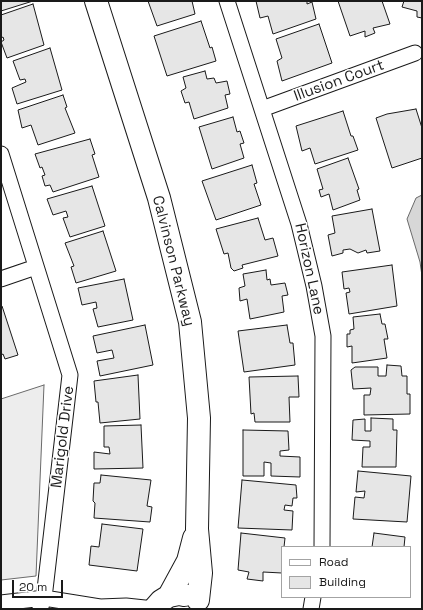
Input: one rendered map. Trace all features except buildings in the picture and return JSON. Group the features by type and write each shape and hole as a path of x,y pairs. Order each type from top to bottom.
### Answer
{"main road":[{"name":"Calvinson Parkway","path":"96,1 159,198 190,322 199,418 197,529 202,604"},
{"name":"Calvinson Parkway","path":"159,605 188,561 197,529"},
{"path":"159,605 179,594 189,596 202,604"}],"street":[{"name":"Horizon Lane","path":"227,1 299,224 314,286 323,336 322,546"},
{"name":"Illusion Court","path":"262,109 415,53"},
{"name":"Marigold Drive","path":"1,154 70,376 42,604"},
{"path":"1,279 36,267"},
{"path":"311,609 313,598"},
{"path":"1,603 102,608 159,605"}],"shaded area":[{"path":"422,195 422,276 420,262 407,219 416,198"},
{"path":"44,385 36,576 1,580 1,399"}]}
